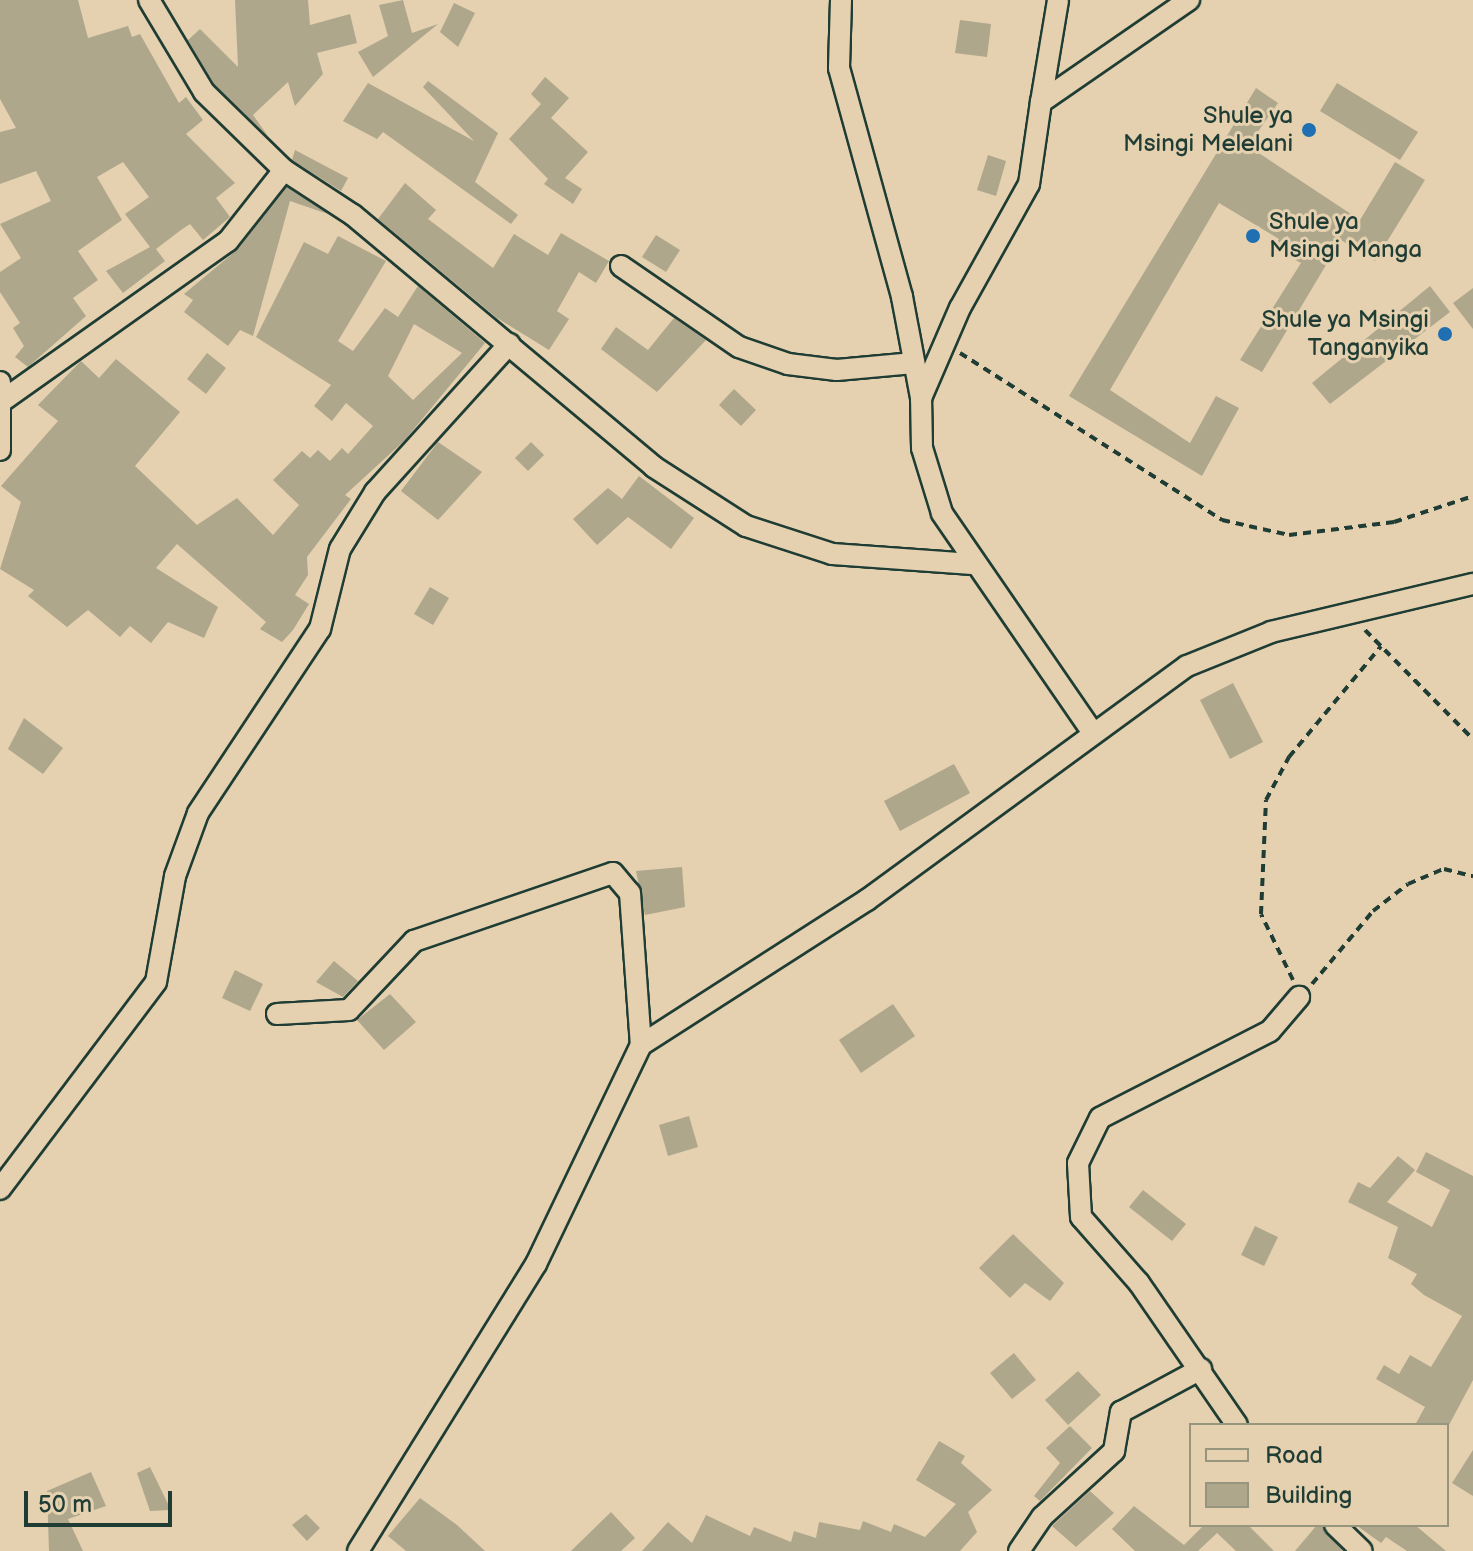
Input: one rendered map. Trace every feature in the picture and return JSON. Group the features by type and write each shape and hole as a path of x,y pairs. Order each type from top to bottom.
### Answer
{"street":[{"path":"149,0 204,92 284,170 353,215 654,467 746,526 832,554 973,564"},
{"path":"841,0 839,68 914,363 921,398 922,448 938,500 973,564 1093,733"},
{"path":"921,398 944,343 1029,184 1058,0"},
{"path":"1041,102 1189,0"},
{"path":"0,450 1,402 228,241 284,170"},
{"path":"621,266 739,347 788,364 837,370 914,363"},
{"path":"0,1189 156,982 175,876 198,813 320,629 340,549 375,492 509,344"},
{"path":"641,1045 867,900 1187,666 1271,632 1473,584"},
{"path":"277,1014 349,1010 414,941 613,873 630,893 641,1045 536,1264 358,1551"},
{"path":"1236,1423 1201,1369 1081,1217 1078,1163 1100,1118 1270,1031 1299,997"},
{"path":"1019,1551 1042,1517 1114,1451 1121,1412 1201,1369"},
{"path":"1337,1527 1362,1551"}],"path":[{"path":"944,343 1222,520 1289,535 1394,522 1473,496"},
{"path":"1350,613 1473,739"},
{"path":"1381,646 1289,757 1266,800 1261,914 1299,997 1373,911 1408,884 1444,869 1473,876"}],"building":[{"path":"0,0 78,0 88,38 128,26 132,37 140,34 179,103 186,97 203,120 186,134 235,183 216,198 230,217 203,240 190,224 181,230 156,249 165,261 123,293 106,271 150,247 125,214 149,197 123,162 97,177 122,220 78,251 98,280 73,298 86,316 28,367 15,357 24,346 13,328 20,323 0,292 0,272 21,258 0,224 51,201 36,171 0,184 0,132 16,128 0,99"},
{"path":"235,0 308,0 310,25 350,14 357,43 317,53 323,74 295,106 288,82 253,115 268,136 214,84 188,40 200,29 238,67"},
{"path":"403,0 412,33 438,24 373,77 358,52 388,36 379,5"},
{"path":"454,3 475,13 458,47 440,32"},
{"path":"960,20 991,24 987,57 955,53"},
{"path":"545,77 569,98 551,118 588,152 565,178 582,189 573,204 544,184 548,179 509,139 541,104 531,94"},
{"path":"428,81 498,133 475,182 518,215 511,224 383,132 377,139 343,121 368,83 474,141 423,87"},
{"path":"1337,83 1418,132 1400,160 1320,111"},
{"path":"1256,88 1278,103 1248,146 1360,220 1395,162 1425,180 1375,261 1341,240 1262,372 1240,360 1301,263 1274,248 1279,239 1219,203 1110,390 1190,443 1216,396 1239,408 1202,476 1069,396"},
{"path":"295,150 348,178 341,191 292,160"},
{"path":"988,155 1006,161 996,196 977,190"},
{"path":"405,183 436,210 428,219 493,268 514,234 548,255 561,233 609,261 596,283 579,272 557,311 569,319 549,350 497,318 378,219"},
{"path":"287,187 328,214 290,201 253,336 240,330 228,346 184,312 193,300 184,294 238,249"},
{"path":"656,235 680,250 666,272 642,257"},
{"path":"338,236 386,261 338,341 353,351 385,308 398,317 418,286 485,343 404,441 345,495 351,499 307,557 308,575 295,595 309,604 293,630 282,642 260,629 266,622 177,544 156,568 218,607 204,638 168,622 151,643 130,626 120,637 88,610 67,627 28,596 34,590 0,569 21,502 1,486 58,421 38,405 81,361 99,378 116,359 180,412 135,466 197,525 237,498 273,535 299,505 273,480 302,451 310,458 318,450 330,461 342,448 348,454 373,426 346,403 332,421 314,406 331,385 256,337 304,242 328,254","holes":["414,324 462,353 413,400 388,376"]},
{"path":"1430,286 1450,312 1330,404 1312,383"},
{"path":"1473,288 1473,329 1453,303"},
{"path":"674,318 706,340 657,392 601,349 616,327 648,350"},
{"path":"207,353 226,368 206,394 187,379"},
{"path":"734,389 756,410 741,426 719,405"},
{"path":"438,442 482,472 438,520 401,491"},
{"path":"531,442 544,455 528,471 515,458"},
{"path":"639,476 694,518 671,549 628,517 597,545 573,519 608,488 622,499"},
{"path":"430,587 449,598 433,625 414,614"},
{"path":"1233,683 1263,742 1230,759 1200,700"},
{"path":"24,718 63,748 43,774 8,749"},
{"path":"954,764 970,793 900,831 884,801"},
{"path":"682,867 685,907 645,915 636,871"},
{"path":"334,961 358,981 343,997 316,982"},
{"path":"235,970 263,984 250,1011 222,998"},
{"path":"390,994 416,1022 384,1050 357,1020"},
{"path":"893,1004 915,1036 861,1073 839,1040"},
{"path":"689,1116 698,1147 668,1156 659,1125"},
{"path":"1426,1152 1473,1176 1473,1380 1449,1425 1416,1423 1425,1407 1376,1379 1384,1365 1399,1374 1410,1355 1431,1367 1462,1316 1424,1295 1411,1284 1417,1274 1388,1258 1398,1227 1348,1202 1358,1182 1370,1188 1398,1156 1415,1170 1387,1202 1432,1227 1450,1190 1416,1172"},
{"path":"1143,1190 1186,1224 1172,1241 1129,1207"},
{"path":"1255,1226 1278,1237 1264,1266 1241,1255"},
{"path":"1013,1234 1064,1283 1050,1301 1025,1283 1010,1298 979,1268"},
{"path":"1014,1353 1036,1380 1012,1399 990,1373"},
{"path":"1078,1371 1101,1395 1068,1425 1045,1400"},
{"path":"1070,1426 1092,1448 1040,1501 1034,1496 1060,1463 1046,1448"},
{"path":"939,1441 965,1456 961,1463 992,1490 968,1512 977,1532 960,1551 642,1551 668,1522 692,1543 706,1515 750,1536 754,1527 791,1542 794,1531 816,1538 819,1522 860,1530 863,1521 891,1532 894,1524 925,1537 956,1504 916,1480"},
{"path":"1473,1450 1473,1496 1452,1483"},
{"path":"150,1467 171,1510 150,1511 137,1473"},
{"path":"91,1472 106,1506 68,1519 83,1551 49,1551 47,1491"},
{"path":"1090,1491 1114,1513 1076,1547 1052,1526"},
{"path":"420,1498 457,1525 485,1551 406,1551 388,1536"},
{"path":"1134,1506 1184,1545 1202,1527 1250,1527 1274,1551 1236,1551 1217,1533 1198,1551 1135,1551 1112,1529"},
{"path":"611,1512 635,1538 621,1551 571,1551"},
{"path":"306,1514 320,1528 307,1541 292,1525"},
{"path":"1315,1527 1323,1527 1343,1551 1295,1551"},
{"path":"1359,1527 1417,1527 1446,1551 1407,1551 1386,1537 1381,1543"}],"place":[{"name":"Shule ya Msingi Melelani","path":"1309,130"},
{"name":"Shule ya Msingi Manga","path":"1253,236"},
{"name":"Shule ya Msingi Tanganyika","path":"1445,334"}]}
